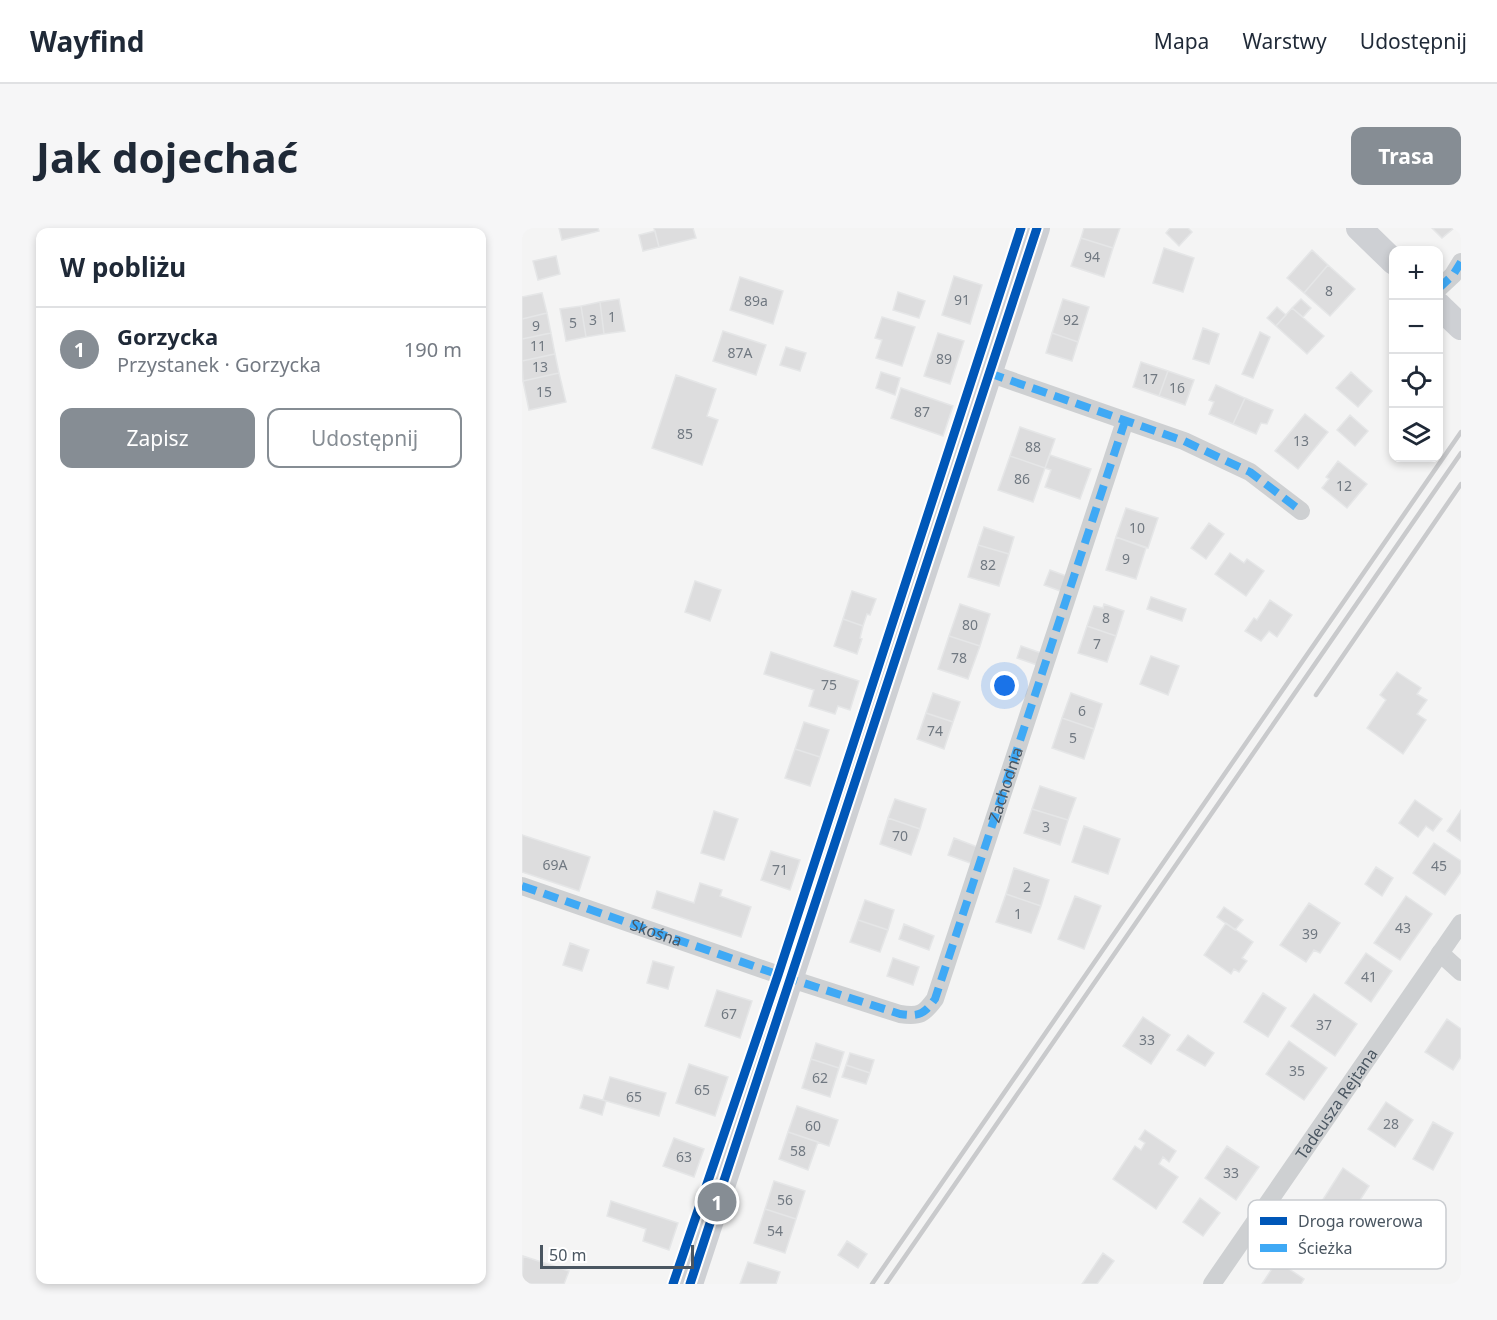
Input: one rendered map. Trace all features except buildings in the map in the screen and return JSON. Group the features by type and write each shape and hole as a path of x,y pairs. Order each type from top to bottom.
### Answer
{"street":[{"path":"690,1284 1036,228"},
{"path":"1359,228 1389,256"},
{"path":"1443,284 1453,275 1461,262"},
{"path":"1443,310 1461,327"},
{"path":"989,373 1184,441 1250,472 1301,511"},
{"name":"Zachodnia","path":"791,979 900,1014 913,1016 925,1012 935,999 1125,421"},
{"name":"Skośna","path":"522,886 791,979"},
{"name":"Tadeusza Rejtana","path":"1270,1200 1461,923"},
{"path":"1440,953 1461,972"},
{"name":"Tadeusza Rejtana","path":"1212,1284 1248,1232"}],"railway":[{"path":"872,1284 1461,432"},
{"path":"886,1284 1461,453"},
{"path":"1316,695 1461,484"}],"marked path":[{"path":"1443,284 1453,275 1461,262"},
{"path":"989,373 1184,441 1250,472 1301,511"},
{"path":"522,886 791,979 900,1014 917,1015 928,1008 935,999 1125,421"}],"cycle path":[{"path":"673,1284 778,975 1021,228"},
{"path":"690,1284 1037,228"}],"place":[{"name":"Gorzycka","path":"717,1202"}]}
